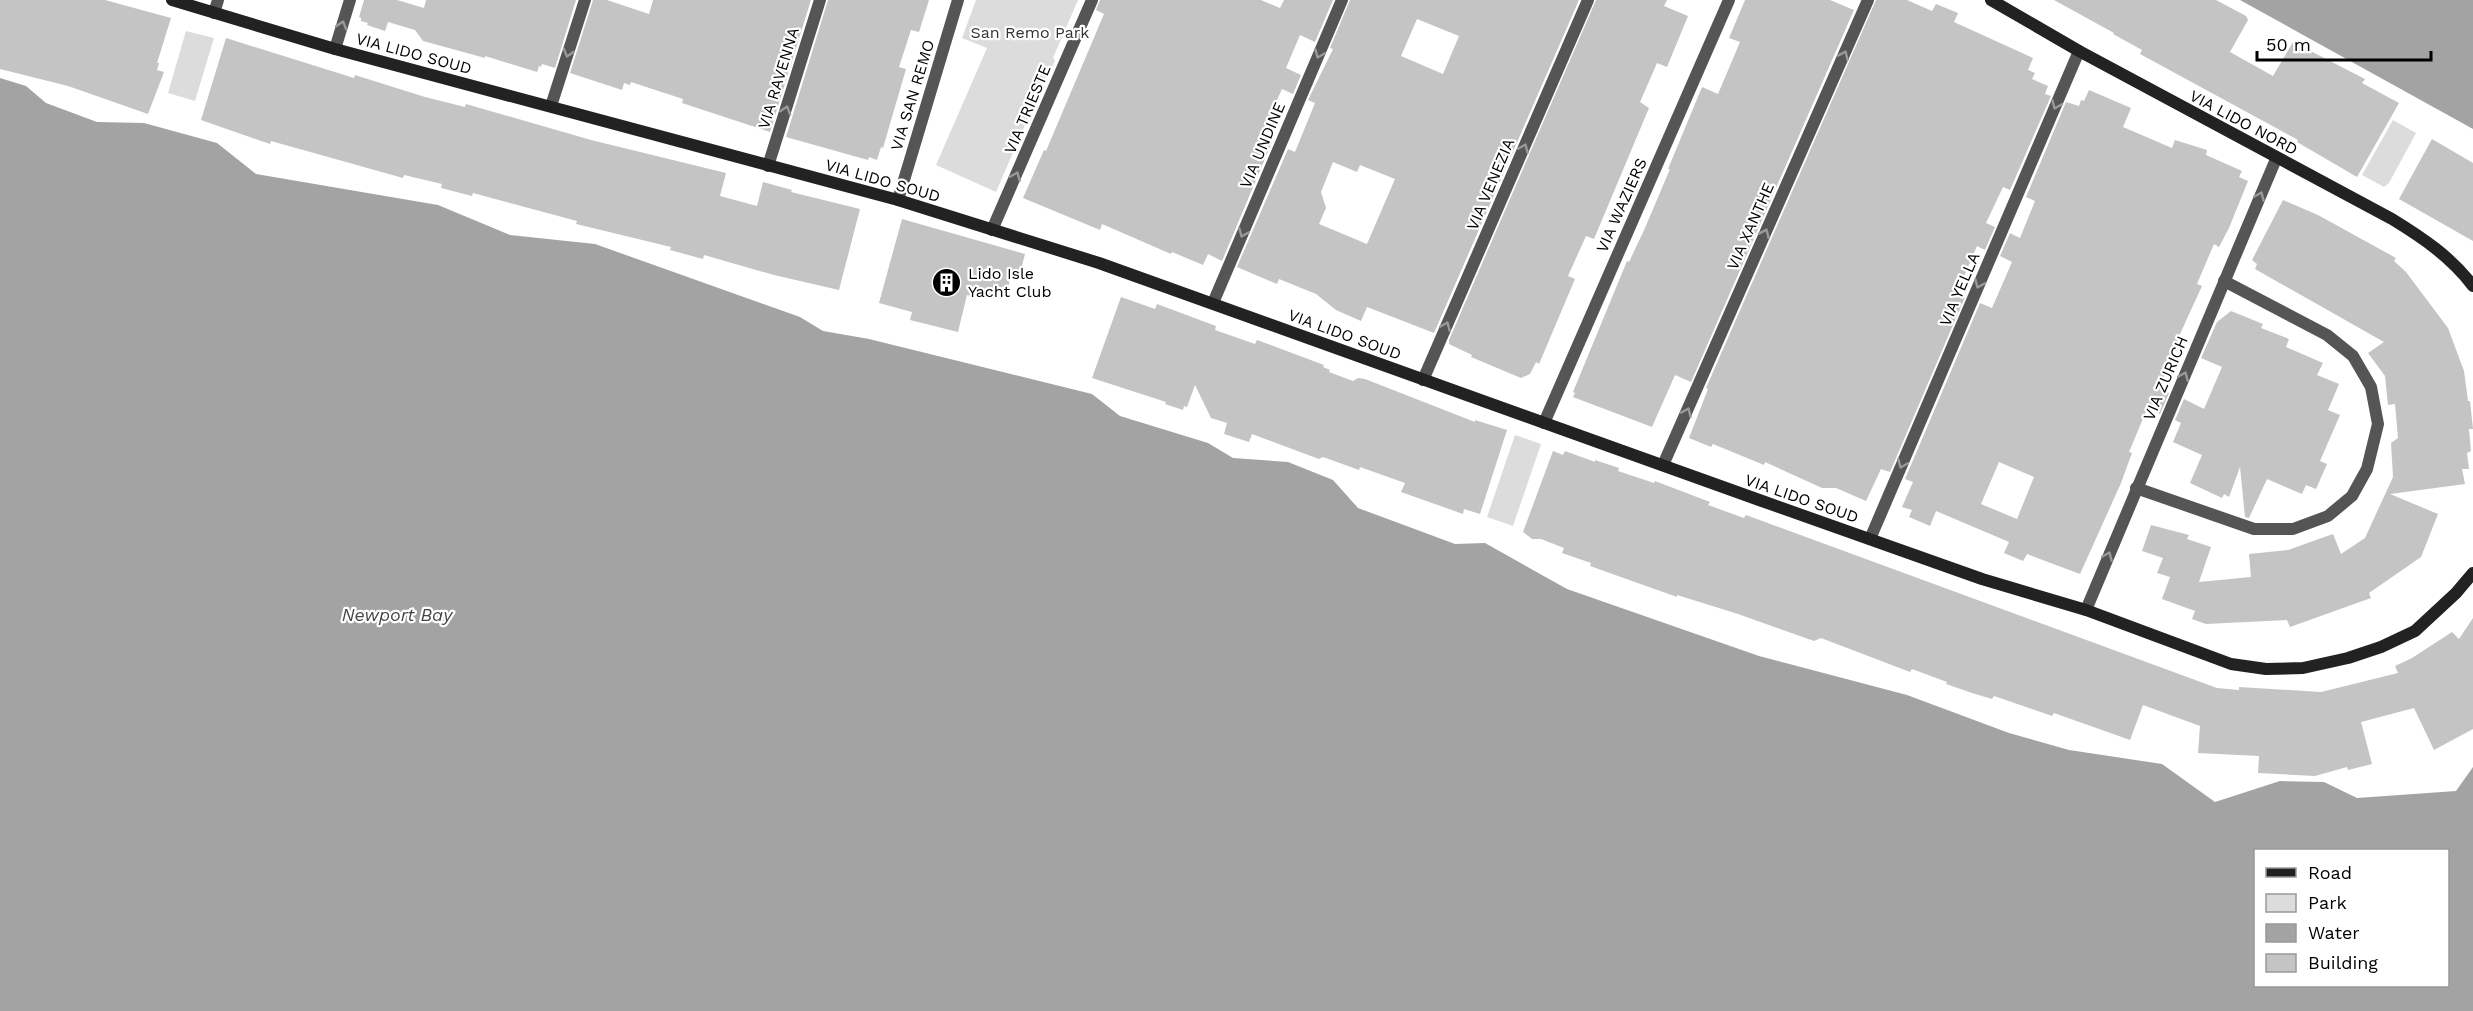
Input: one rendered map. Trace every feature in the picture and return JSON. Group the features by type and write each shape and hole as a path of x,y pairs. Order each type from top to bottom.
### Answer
{"street":[{"name":"VIA LIDO SOUD","path":"172,0 335,49 898,200 1099,264 1982,579 2086,610 2232,664 2266,669 2304,668 2348,658 2381,647 2415,631 2456,593 2473,573"},
{"path":"214,13 218,0"},
{"path":"335,49 350,0"},
{"path":"551,106 585,0"},
{"name":"VIA RAVENNA","path":"768,166 820,0"},
{"name":"VIA SAN REMO","path":"898,200 958,0"},
{"name":"VIA TRIESTE","path":"992,230 1092,0"},
{"name":"VIA UNDINE","path":"1213,303 1342,0"},
{"name":"VIA VENEZIA","path":"1423,380 1588,0"},
{"name":"VIA WAZIERS","path":"1544,423 1729,0"},
{"name":"VIA XANTHE","path":"1663,465 1868,0"},
{"name":"VIA LIDO NORD","path":"1990,0 2276,159 2392,219 2430,243 2460,268 2473,286"},
{"name":"VIA YELLA","path":"1870,539 2079,51"},
{"name":"VIA ZURICH","path":"2086,610 2276,159"},
{"path":"2136,488 2254,529 2293,529 2328,516 2352,496 2367,469 2378,424 2371,387 2353,356 2328,335 2224,281"}],"green space":[{"name":"San Remo Park","path":"976,0 1078,0 1053,58 1055,60 1049,75 1047,74 996,192 936,165 987,48 962,38"},
{"path":"186,31 214,38 195,101 168,93"},
{"path":"2393,120 2416,133 2389,183 2384,187 2362,175"},
{"path":"1515,435 1541,444 1513,526 1487,517"}],"water":[{"path":"2240,0 2473,0 2473,129"},
{"name":"Newport Bay","path":"0,78 26,86 46,103 97,122 144,123 217,143 256,174 438,205 510,235 595,244 800,317 823,331 869,339 1092,394 1120,416 1208,443 1233,458 1288,462 1333,480 1358,508 1455,544 1485,543 1567,589 1759,656 1907,695 2009,733 2069,750 2162,764 2215,802 2280,781 2324,782 2357,798 2456,791 2473,767 2473,1011 0,1011"}],"building":[{"path":"0,0 105,0 171,18 157,63 159,63 157,70 164,72 148,114 68,86 0,69"},
{"path":"364,0 397,0 424,8 426,0 576,0 555,68 542,64 537,72 423,41 415,30 388,22 385,31 367,25 368,23 361,21 359,17"},
{"path":"593,0 607,0 649,14 653,0 811,0 770,132 682,103 683,99 631,82 630,85 624,83 622,90 570,73"},
{"path":"828,0 929,0 919,32 911,30 899,67 906,69 883,148 881,147 877,160 869,157 868,160 786,137"},
{"path":"1100,0 1261,0 1280,8 1284,0 1333,0 1315,42 1300,35 1286,68 1301,75 1293,94 1282,89 1260,137 1272,142 1222,261 1208,254 1203,265 1172,252 1171,254 1102,224 1100,230 1023,198 1044,150 1046,151 1104,14 1096,10"},
{"path":"1350,0 1579,0 1434,333 1367,307 1361,321 1336,310 1316,294 1279,279 1277,284 1237,267 1288,149 1295,152 1315,103 1308,100 1333,49 1330,48","holes":["1417,19 1459,36 1443,74 1401,56","1333,162 1357,172 1360,165 1395,179 1367,244 1319,224 1326,208 1321,192"]},
{"path":"1596,0 1667,0 1664,6 1688,16 1667,67 1657,63 1640,102 1649,108 1594,239 1586,236 1568,276 1575,279 1539,364 1536,362 1530,374 1521,378 1471,357 1472,355 1449,344 1449,340"},
{"path":"1745,0 1830,0 1854,10 1691,382 1675,375 1652,427 1573,397 1575,393 1573,392 1627,261 1629,262 1645,228 1670,169 1668,169 1702,87 1718,94 1740,42 1729,38"},
{"path":"1876,0 1907,0 1932,11 1936,4 1958,13 1954,22 2033,58 2028,70 2035,73 2032,79 2048,86 2045,94 2051,96 2010,190 2003,187 1986,223 1995,227 1985,250 1977,246 1957,293 1965,297 1890,472 1881,469 1866,501 1836,488 1822,488 1765,462 1764,465 1713,444 1711,447 1689,438 1708,389 1706,388"},
{"path":"2054,0 2216,0 2246,16 2248,20 2230,52 2273,76 2293,42 2365,79 2362,83 2399,103 2357,177 2297,142 2298,140 2140,54 2142,50"},
{"path":"226,38 354,78 355,75 425,97 465,107 466,104 591,140 726,173 720,196 757,206 763,182 792,190 791,192 860,209 839,290 704,255 703,259 670,250 671,247 576,224 577,221 473,193 472,196 441,188 442,184 404,175 403,178 271,141 270,144 201,120"},
{"path":"2089,90 2131,108 2123,127 2172,148 2175,140 2207,150 2206,155 2242,171 2239,177 2248,181 2219,247 2214,244 2197,284 2202,286 2169,358 2172,359 2161,389 2169,393 2160,414 2147,409 2129,452 2132,453 2121,483 2080,574 2027,554 2023,561 2004,553 2009,542 1936,511 1930,526 1909,517 1912,510 1902,507 1913,482 1905,479 1980,303 1992,308 2012,262 2000,256 2010,233 2020,238 2035,201 2026,197 2066,102 2079,106 2081,100 2084,101","holes":["1999,462 2034,477 2017,519 1981,504"]},
{"path":"2432,139 2473,163 2473,241 2399,199"},
{"path":"2283,200 2318,215 2396,258 2394,261 2406,272 2448,328 2464,371 2468,401 2470,401 2473,429 2469,429 2471,451 2467,453 2469,469 2462,469 2465,484 2390,494 2438,514 2421,557 2369,593 2371,598 2290,627 2287,620 2206,624 2192,619 2195,611 2162,599 2170,577 2157,573 2163,558 2142,551 2151,525 2189,535 2187,539 2211,547 2199,582 2251,577 2249,554 2288,550 2333,534 2341,554 2365,538 2393,477 2391,443 2398,438 2395,404 2388,405 2385,376 2368,353 2384,342 2255,269 2257,264 2252,260"},
{"name":"Lido Isle Yacht Club","path":"902,219 1025,254 1020,273 1012,271 1006,296 997,294 996,297 972,291 971,296 967,295 958,332 910,320 912,312 879,303"},
{"path":"1121,297 1155,309 1157,304 1216,326 1215,330 1255,344 1257,340 1324,365 1323,367 1330,370 1329,372 1353,381 1358,378 1365,379 1475,422 1475,420 1507,430 1480,514 1464,509 1463,514 1401,492 1405,483 1360,467 1359,470 1323,457 1319,459 1252,434 1249,442 1224,434 1227,423 1211,418 1195,385 1187,407 1184,406 1183,410 1165,404 1166,402 1092,378"},
{"path":"2231,311 2263,324 2261,328 2289,339 2286,347 2323,363 2317,375 2339,384 2328,410 2340,415 2320,461 2327,464 2316,489 2306,485 2302,494 2267,479 2249,518 2245,517 2240,467 2229,497 2224,494 2222,498 2190,483 2202,455 2173,442 2181,423 2175,420 2184,399 2204,409 2222,367 2201,358 2217,322"},
{"path":"1553,451 1563,455 1565,451 1619,468 1618,471 1654,483 1655,481 1710,502 1708,505 1744,518 1746,515 2217,688 2239,690 2239,687 2321,692 2398,673 2395,666 2412,658 2452,632 2459,639 2473,618 2473,729 2434,750 2414,708 2361,722 2372,764 2348,770 2347,767 2315,776 2258,773 2259,756 2198,753 2200,726 2143,705 2130,740 2054,713 2052,716 1994,696 1992,699 1972,693 1912,669 1910,672 1821,638 1814,641 1738,614 1677,595 1677,597 1590,566 1591,563 1562,553 1564,548 1541,539 1532,539 1523,532"}],"place":[{"name":"Lido Isle Yacht Club","path":"947,282"}]}
